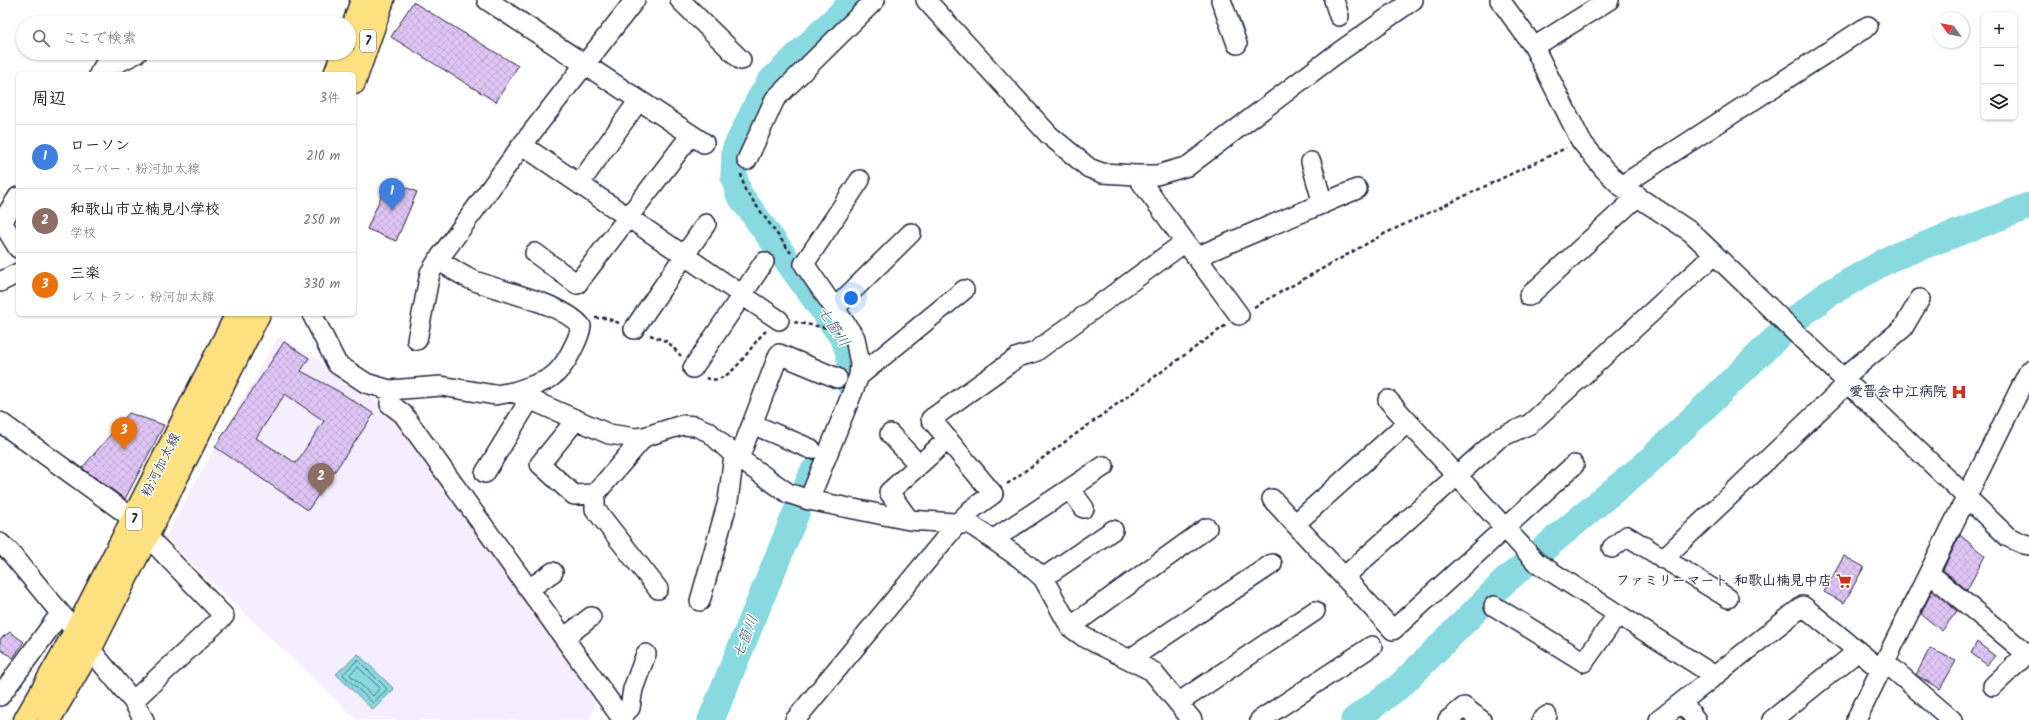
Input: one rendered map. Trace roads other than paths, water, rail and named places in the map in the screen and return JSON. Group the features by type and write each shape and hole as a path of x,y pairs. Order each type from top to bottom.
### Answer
{"main road":[{"name":"7","path":"356,18 362,0"},
{"name":"7","path":"356,77 383,0"},
{"name":"7","path":"336,72 340,60"},
{"name":"粉河加太線","path":"49,720 91,648 140,529 237,316"},
{"name":"粉河加太線","path":"25,720 75,632 140,529 258,316"}],"street":[{"path":"487,0 697,139 630,217 577,284 534,253"},
{"path":"417,340 430,273 438,260 522,145 636,0"},
{"path":"680,0 741,60"},
{"path":"744,164 775,99 875,0"},
{"path":"926,0 1049,135 1089,168 1102,173 1136,175 1156,175 1188,166 1332,57 1413,0"},
{"path":"1221,0 1237,44"},
{"path":"1534,47 1610,0"},
{"path":"1503,1 1534,47 1581,141 1604,169 1621,186 1691,232 1844,381 2008,537 2029,545"},
{"path":"1621,186 1868,26"},
{"path":"100,72 104,66 120,68 129,60"},
{"path":"580,183 639,100"},
{"path":"522,145 630,217 779,320"},
{"path":"1311,162 1323,204"},
{"path":"1136,175 1239,315"},
{"path":"803,498 859,376 860,364 855,338 804,264 860,180"},
{"path":"795,720 958,523 971,510 993,494 931,419 1018,357 1035,352 1190,249 1323,204 1357,189"},
{"path":"1530,296 1638,196"},
{"path":"16,200 2,222 16,245"},
{"path":"634,329 706,224"},
{"path":"835,308 911,232"},
{"path":"1344,576 1499,438 1530,424 1714,255"},
{"path":"438,260 470,279 557,310 581,326 580,332 566,363 556,374 522,396 485,474"},
{"path":"693,368 764,262"},
{"path":"0,282 16,274"},
{"path":"859,376 964,290"},
{"path":"1663,559 1844,381 1903,328 1920,299"},
{"path":"313,316 337,364 366,383 390,390 441,386 495,396 522,396 575,421 609,434 635,438 644,437 682,425 695,426 709,432 736,456 788,493 803,498 909,520 970,524 994,539 1043,578 1070,627 1084,637 1152,671 1192,720"},
{"path":"700,601 728,501 736,456 752,424 779,354 838,378"},
{"path":"1856,720 2029,371"},
{"path":"390,390 390,404 403,414 622,718 630,708 633,689 646,654"},
{"path":"1388,400 1531,557 1715,676"},
{"path":"575,421 540,464 574,495 595,494"},
{"path":"0,422 124,512 224,616 133,701"},
{"path":"1295,524 1408,422"},
{"path":"752,424 811,449"},
{"path":"890,434 919,465"},
{"path":"644,437 595,494 595,509 658,589"},
{"path":"909,520 889,492 948,439"},
{"path":"1272,500 1393,630 1574,465"},
{"path":"994,539 1104,466"},
{"path":"1070,488 1084,508"},
{"path":"1070,627 1206,528"},
{"path":"1043,578 1113,530"},
{"path":"1612,548 1627,536 1728,598"},
{"path":"0,543 10,552 75,632 91,648 133,701 144,720"},
{"path":"1130,659 1272,564"},
{"path":"529,589 553,572"},
{"path":"1929,573 2028,653 1993,686"},
{"path":"1494,606 1584,662 1618,614"},
{"path":"1659,720 1803,606 1858,651 1883,666 1946,718"},
{"path":"1178,703 1315,611"},
{"path":"0,696 60,614"},
{"path":"564,638 591,617"},
{"path":"1260,720 1372,646"},
{"path":"1772,720 1858,651"},
{"path":"1682,702 1696,720"},
{"path":"1448,720 1464,707 1481,720"}],"water":[{"path":"358,654 394,689 373,710 336,674"}],"waterway":[{"name":"七箇川","path":"849,383 851,371 850,361 844,339 739,194 734,177 735,150 758,102 770,82 855,0"},
{"path":"1354,720 1401,685 1505,581 1648,462 1797,318 1828,294 1891,258 2029,206"},
{"name":"七箇川","path":"711,720 813,472"}],"place":[{"name":"ローソン","path":"392,211"},
{"name":"愛晋会中江病院","path":"1959,392"},
{"name":"三楽","path":"124,450"},
{"name":"和歌山市立楠見小学校","path":"321,496"},
{"name":"ファミリーマート 和歌山楠見中店","path":"1844,581"}]}
